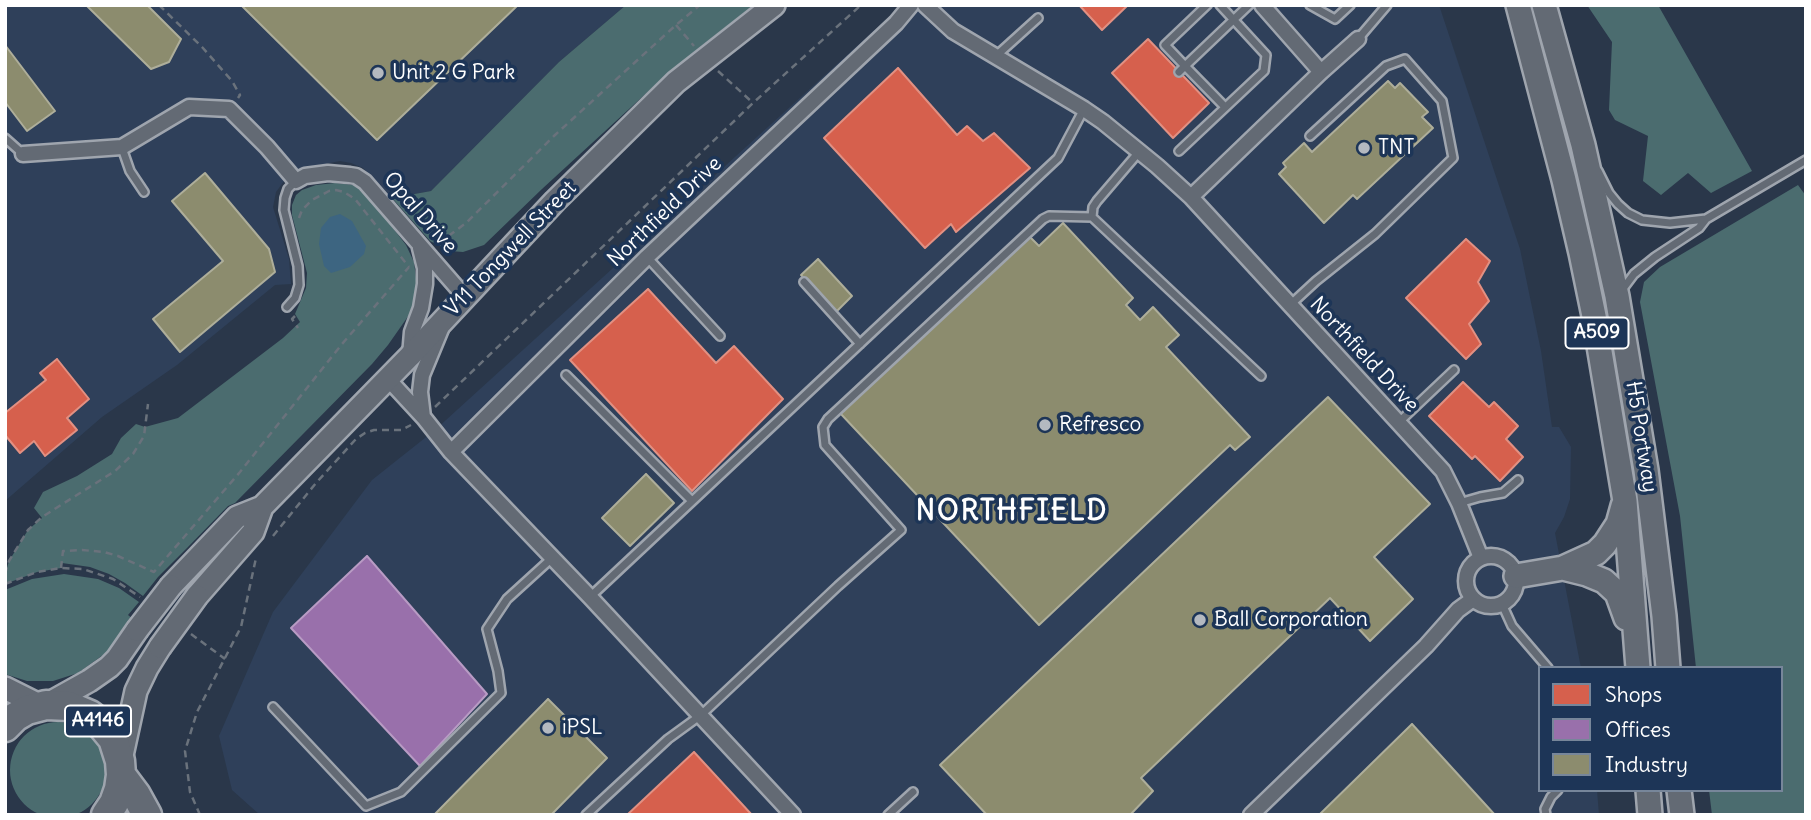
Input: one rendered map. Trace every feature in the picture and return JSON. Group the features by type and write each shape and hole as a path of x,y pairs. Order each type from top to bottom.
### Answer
{"highway":[{"name":"A4146","path":"5,727 27,710 44,706 69,706 90,715 113,739 121,768 147,815"},
{"path":"106,815 119,789 121,768"}],"main road":[{"name":"H5 Portway","path":"1518,5 1549,117 1581,253 1607,390 1625,501 1638,666"},
{"name":"H5 Portway","path":"1544,5 1583,145 1617,296 1646,470 1668,666"},
{"path":"1516,576 1563,568 1596,553 1618,523 1625,501"},
{"name":"A509","path":"1563,568 1605,581 1618,593 1637,666"},
{"path":"1648,792 1650,815"},
{"path":"1679,792 1682,815"}],"street":[{"name":"V11 Tongwell Street","path":"121,768 136,691 147,668 197,596 253,531 262,508 466,298 555,201 676,82 774,5"},
{"name":"Northfield Drive","path":"451,452 647,257 896,23 911,5"},
{"name":"Northfield Drive","path":"925,5 953,31 1084,109 1191,197 1443,471 1481,558"},
{"path":"1262,5 1321,72"},
{"path":"1191,197 1358,39"},
{"path":"23,154 122,147 189,107 229,109 296,181"},
{"name":"Opal Drive","path":"296,181 316,174 340,173 356,176 373,190 466,298"},
{"path":"410,356 412,331 421,308 425,284 423,250"},
{"path":"424,418 420,392 422,375 447,316"},
{"path":"388,379 451,452 793,815"},
{"name":"V11 Tongwell Street","path":"44,706 109,667 171,586 237,517 262,508"},
{"path":"1496,556 1513,569 1516,585 1509,599 1502,604 1487,606 1473,599 1466,584 1469,568 1481,558 1496,556"},
{"path":"1251,815 1426,646 1458,610 1473,599"},
{"path":"5,688 44,706"}],"lane":[{"path":"1166,50 1207,5"},
{"path":"1179,151 1264,71 1266,55 1220,5"},
{"path":"1182,69 1249,5"},
{"path":"1310,5 1335,19 1350,5"},
{"path":"1358,39 1382,7"},
{"path":"996,56 1038,18"},
{"path":"1155,47 1166,50 1198,86 1224,107"},
{"path":"1289,305 1375,234 1452,158 1442,101 1405,59 1386,66 1310,136"},
{"path":"590,597 1058,158 1084,109"},
{"path":"5,138 23,154"},
{"path":"1583,145 1609,193 1628,214 1642,220 1670,223 1706,219"},
{"path":"122,147 130,171 144,192"},
{"path":"1092,217 1097,201 1139,152"},
{"path":"1617,296 1634,274 1699,228 1706,219 1806,160"},
{"path":"287,307 295,298 299,285 298,266 284,210 288,189 296,181"},
{"path":"586,815 668,739 701,715 901,530 825,445 824,427 828,419 1043,219 1049,216 1092,217 1261,376"},
{"path":"647,257 720,336"},
{"path":"804,282 860,344"},
{"path":"1398,423 1454,370"},
{"path":"566,375 692,501"},
{"path":"1459,503 1480,496 1503,493 1518,480"},
{"path":"273,707 366,806 401,792 501,693 487,628 507,599 552,558"},
{"path":"1502,604 1512,626 1546,666"},
{"path":"888,815 913,792"},
{"path":"1546,815 1545,809 1556,792"}],"path":[{"path":"159,5 232,81 240,95 229,109"},
{"path":"61,568 63,551 82,550 118,556 154,572 423,250 466,223 555,135 700,5"},
{"path":"268,542 356,439 374,430 401,430 424,418 753,103 861,5"},
{"path":"299,222 302,210 312,200 329,191 344,192 355,199 409,267"},
{"path":"298,328 292,319 302,309"},
{"path":"5,575 9,561 28,530 42,517 115,471 133,454 144,436 148,404"},
{"path":"200,815 190,792 185,751 197,712 241,627 259,553"},
{"path":"5,584 37,572 61,568 83,569 113,579 145,600"},
{"path":"184,628 225,659"}],"shaded area":[{"path":"5,5 626,5 559,62 431,191 392,198 363,168 340,161 290,173 276,192 273,207 289,259 291,284 275,285 177,365 102,417 5,501"},
{"path":"902,5 1439,5 1520,249 1541,351 1552,427 1559,427 1571,447 1570,499 1555,533 1581,666 1538,666 1538,792 1597,792 1599,815 260,815 232,790 219,736 273,612 372,480 435,430"},
{"path":"340,214 352,221 366,246 364,254 350,267 331,273 324,266 319,244 321,228 330,217"}],"green space":[{"path":"626,5 754,5 665,76 484,245 463,252 450,251 430,241 392,198 431,191 559,62"},
{"path":"1587,5 1658,5 1752,171 1711,193 1688,173 1661,195 1643,181 1648,136 1615,120 1609,110 1612,42"},
{"path":"335,183 353,185 366,193 406,245 414,262 417,286 413,304 409,315 388,345 235,503 228,506 158,577 143,596 109,574 90,567 62,563 61,568 37,572 5,584 9,561 28,530 42,518 34,508 43,492 77,476 112,454 121,438 136,424 145,427 178,418 300,322 295,314 306,288 307,273 292,215 292,205 296,195 302,190"},
{"path":"1798,185 1806,196 1806,815 1712,815 1709,792 1783,792 1783,666 1696,666 1680,516 1640,302 1644,282 1660,267"},
{"path":"64,574 98,579 119,588 139,602 128,615 133,619 107,652 78,673 53,681 27,681 5,674 5,590 32,579"},
{"path":"58,722 76,726 92,736 102,752 106,770 102,788 92,804 76,814 58,818 40,814 24,804 14,788 10,770 14,752 24,736 40,726"}],"building: Shops":[{"path":"1079,5 1128,5 1102,30"},
{"path":"1148,39 1209,103 1173,138 1112,73"},
{"path":"898,68 957,135 967,126 983,141 994,133 1030,168 956,232 951,224 925,248 824,138"},
{"path":"1466,239 1490,261 1478,282 1489,301 1469,324 1481,344 1466,359 1406,298"},
{"path":"648,289 716,363 734,346 783,399 692,491 570,360"},
{"path":"57,359 89,399 67,418 77,430 45,456 34,441 20,453 5,435 5,413 46,380 40,373"},
{"path":"1463,382 1489,407 1494,402 1518,426 1506,439 1523,457 1500,481 1475,456 1472,459 1429,416"},
{"path":"694,752 752,815 627,815"}],"building: Offices":[{"path":"367,556 487,694 420,766 291,628"}],"building: Industry":[{"path":"86,5 147,5 181,39 169,62 151,69"},
{"name":"Unit 2 G Park","path":"241,5 518,5 377,140"},
{"path":"5,45 55,111 27,131 5,102"},
{"name":"TNT","path":"1388,81 1395,88 1400,83 1428,112 1422,117 1433,128 1357,199 1353,195 1324,223 1279,174 1286,167 1283,163 1304,143 1312,152"},
{"path":"205,173 269,249 275,272 180,352 153,319 223,261 172,201"},
{"name":"Refresco","path":"1063,223 1133,298 1126,305 1140,320 1153,307 1179,335 1166,347 1250,437 1235,450 1230,445 1039,625 840,413 1029,236 1039,246"},
{"path":"818,259 852,296 836,312 801,275"},
{"name":"Ball Corporation","path":"1328,397 1430,504 1374,557 1413,599 1370,641 1330,598 1141,778 1153,791 1130,815 987,815 940,765"},
{"path":"646,474 674,503 630,546 602,518"},
{"name":"iPSL","path":"548,699 607,758 551,815 434,815"},
{"path":"1412,724 1495,815 1319,815"}],"place":[{"name":"Unit 2 G Park","path":"378,73"},
{"name":"TNT","path":"1364,148"},
{"name":"Refresco","path":"1045,425"},
{"name":"Ball Corporation","path":"1200,620"},
{"name":"iPSL","path":"548,728"}],"district":[{"name":"NORTHFIELD","path":"1012,512"}]}
